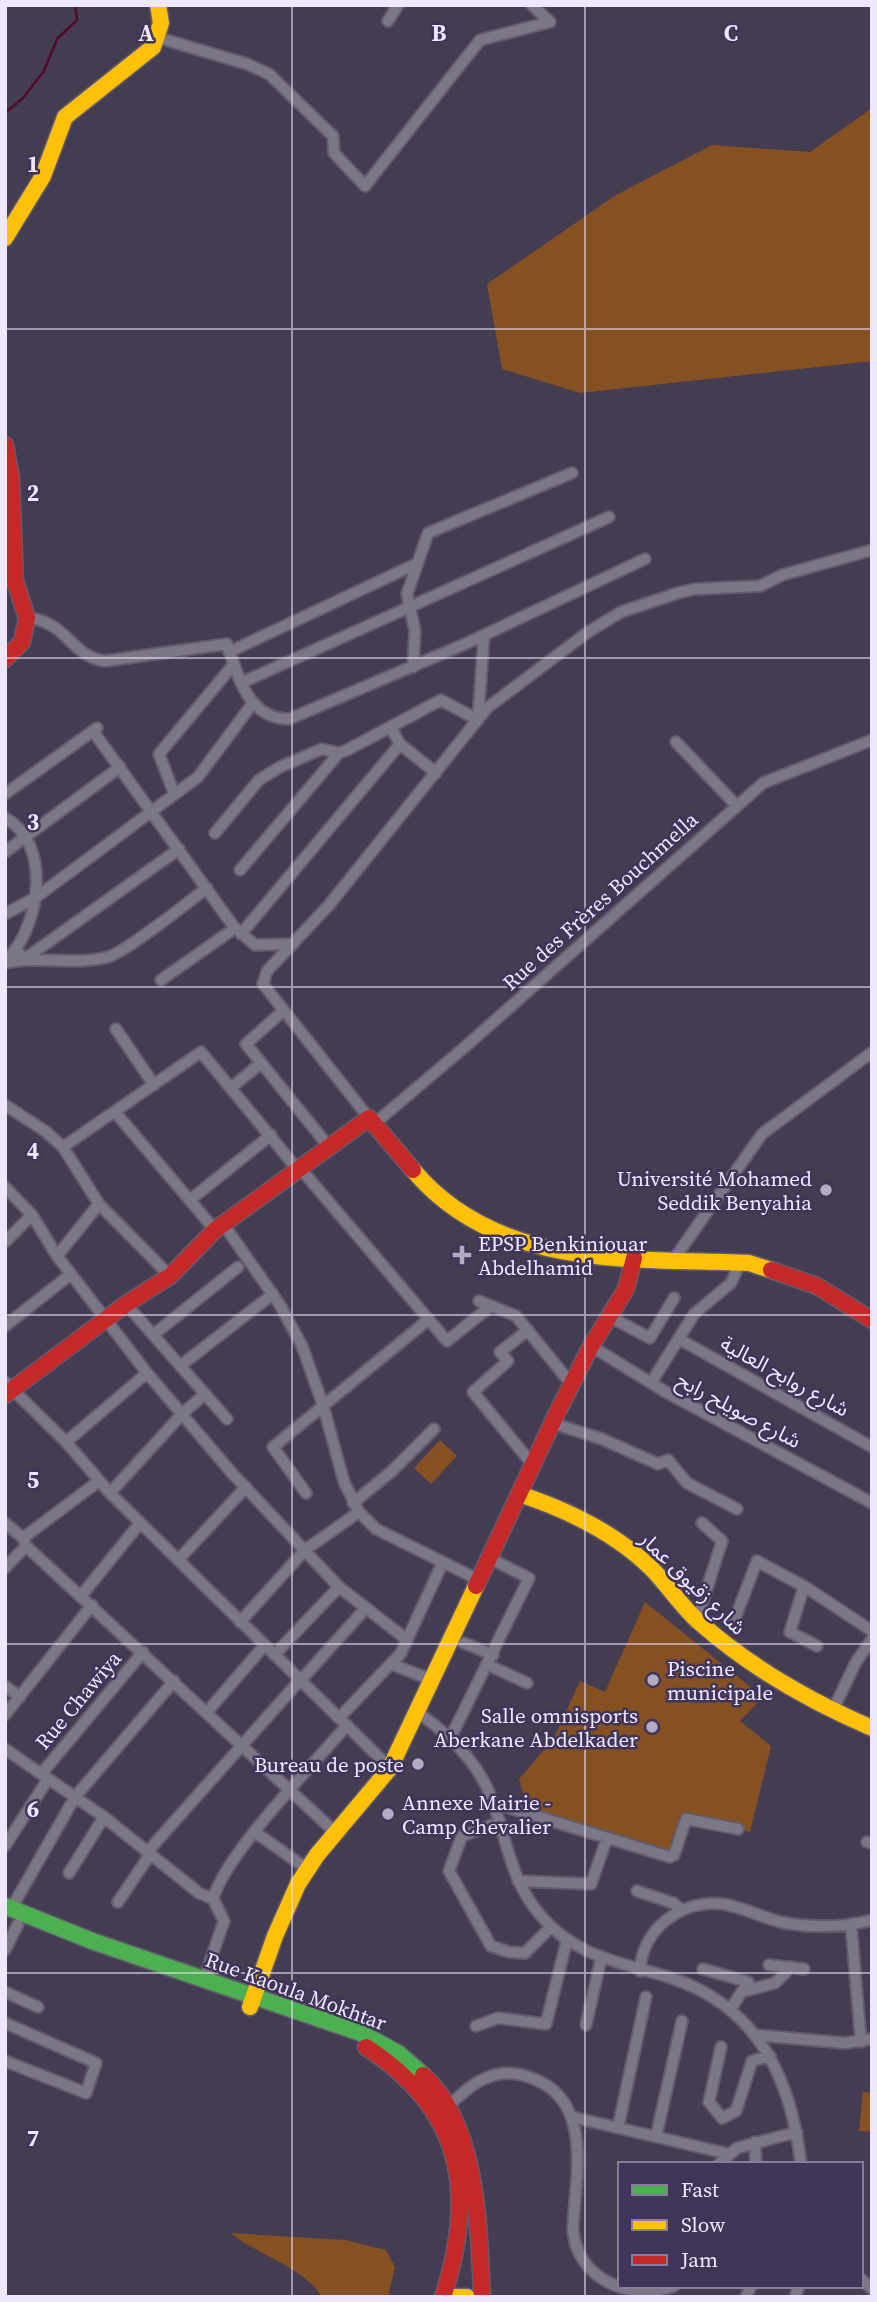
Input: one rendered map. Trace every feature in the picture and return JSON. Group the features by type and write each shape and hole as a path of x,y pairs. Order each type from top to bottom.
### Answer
{"main road":[{"path":"5,238 43,176 65,117 147,54 161,23 158,5"},
{"path":"5,445 12,471 11,538 15,583 27,618 24,639 5,659"},
{"path":"8,1388 105,1318 170,1276 220,1228 329,1147 371,1121 429,1189 484,1227 531,1246 560,1253 740,1263 774,1270 817,1286 872,1320"},
{"path":"252,2002 279,1924 307,1869 374,1793 390,1768 552,1423 591,1346 626,1289 634,1258"},
{"name":"شارع زقيوق عمار","path":"519,1494 577,1517 624,1546 646,1564 697,1620 775,1682 832,1712 872,1728"},
{"name":"Rue Kaoula Mokhtar","path":"10,1914 204,1979 252,2002 372,2050 411,2080 442,2109 470,2162 482,2297"},
{"name":"Rue Kaoula Mokhtar","path":"10,1914 87,1951 252,2002"},
{"name":"Rue Kaoula Mokhtar","path":"442,2109 454,2151 461,2202 458,2251 443,2297"},
{"path":"452,2297 467,2297"}],"street":[{"path":"388,21 398,5"},
{"path":"156,37 247,64 269,74 333,136 334,153 365,186 480,40 550,22 532,5"},
{"path":"413,667 415,631 407,594 428,533 572,474"},
{"path":"241,683 609,517"},
{"path":"371,1121 263,984 267,971 293,944 491,704 621,612 695,589 760,586 782,575 872,551"},
{"path":"27,618 41,619 58,628 92,659 105,661 227,644 241,683 253,703 268,716 296,718 484,635 645,559"},
{"path":"229,652 418,563"},
{"path":"478,720 484,635"},
{"path":"174,793 159,754 234,664"},
{"path":"240,870 339,753 441,700 478,720"},
{"path":"5,914 35,898 150,810 198,777 253,703"},
{"path":"391,728 400,744 436,773"},
{"path":"5,794 95,729 238,931 255,945 293,944"},
{"name":"Rue des Frères Bouchmella","path":"371,1121 466,1046 763,783 872,740"},
{"path":"676,742 736,805"},
{"path":"161,980 238,931 400,744"},
{"path":"215,833 259,780 280,767 322,749 339,753"},
{"path":"5,852 120,767"},
{"path":"5,817 23,838 36,870 35,898 25,931 15,951 5,961"},
{"path":"26,958 179,849"},
{"path":"5,961 26,958 66,962 110,957 207,888"},
{"path":"15,951 26,958"},
{"path":"283,1011 246,1044 329,1147"},
{"path":"116,1029 154,1085"},
{"path":"62,1147 201,1052 447,1340 491,1306"},
{"path":"674,1259 762,1134 871,1053"},
{"path":"232,1087 261,1063"},
{"path":"5,1105 45,1131 62,1147 99,1204 170,1276"},
{"path":"116,1112 190,1200 220,1228 273,1294 302,1346 323,1405 344,1482 356,1508 376,1529 479,1580"},
{"path":"190,1200 271,1135"},
{"path":"5,1187 33,1215 57,1256 147,1373 246,1487 339,1587 407,1639"},
{"path":"57,1256 99,1204"},
{"path":"5,1242 33,1215"},
{"path":"651,1383 694,1314 731,1283 740,1263"},
{"path":"153,1335 238,1267"},
{"path":"5,1326 71,1274"},
{"path":"180,1366 273,1294"},
{"path":"610,1317 650,1338 674,1298"},
{"path":"479,1301 516,1316 572,1385"},
{"path":"126,1304 227,1419"},
{"path":"306,1493 273,1447 429,1319"},
{"path":"527,1330 500,1352 508,1361 473,1392 533,1465"},
{"name":"شارع روابح العالية","path":"679,1339 872,1447"},
{"name":"شارع صويلح رابح","path":"591,1346 651,1383 872,1503"},
{"path":"66,1442 147,1373"},
{"path":"8,1388 66,1442 110,1493 390,1768"},
{"path":"110,1493 183,1413 205,1394"},
{"path":"552,1423 601,1439 658,1464 668,1460 687,1482 737,1509"},
{"path":"240,1622 306,1550 356,1508 434,1429"},
{"path":"5,1568 25,1542 99,1481"},
{"path":"179,1559 246,1487"},
{"path":"5,1523 336,1833"},
{"path":"81,1597 140,1523"},
{"path":"697,1620 722,1541 702,1523"},
{"path":"450,1739 529,1578 489,1558"},
{"path":"734,1621 757,1560 804,1586 872,1631"},
{"path":"213,1899 217,1886 256,1832 401,1653 442,1564"},
{"path":"804,1586 790,1632 817,1646"},
{"path":"274,1656 339,1587"},
{"path":"5,1715 92,1605"},
{"path":"118,1902 150,1852 365,1609"},
{"path":"832,1712 856,1662 872,1639"},
{"path":"464,1643 527,1683"},
{"path":"207,1712 264,1646"},
{"name":"Rue Chawiya","path":"5,1846 45,1776 143,1652"},
{"path":"391,1664 432,1680"},
{"path":"5,1950 10,1914 75,1797 174,1681"},
{"path":"5,1686 20,1698"},
{"path":"417,1712 450,1739 481,1775 500,1822 518,1881 527,1899 551,1927 567,1940 601,1959 691,1986 730,2010 755,2035 770,2056 783,2082 797,2133 801,2162"},
{"path":"5,1749 104,1816 199,1893 213,1899 224,1921 204,1979"},
{"path":"493,1803 670,1857 674,1855 686,1819 738,1829"},
{"path":"69,1873 104,1816"},
{"path":"500,1822 462,1836 449,1871 491,1946 509,1952 525,1953 551,1927"},
{"path":"256,1832 307,1869"},
{"path":"518,1881 591,1884 607,1838"},
{"path":"637,1891 673,1903 682,1910"},
{"path":"640,1971 641,1959 652,1934 682,1910 699,1904 720,1904 785,1923 851,1924 872,1920"},
{"path":"755,2035 845,2043 866,2040 851,1924"},
{"path":"476,2026 498,2018 546,2024 567,1940"},
{"path":"586,2025 601,1959"},
{"path":"769,1965 804,1969"},
{"path":"745,1991 775,1983 792,1968"},
{"path":"703,1969 748,1982 745,1991 730,2010"},
{"path":"5,1992 38,2007"},
{"path":"618,2128 646,1997"},
{"path":"656,2137 682,2021"},
{"path":"5,2023 96,2063 86,2093 5,2061"},
{"path":"722,2047 709,2102 722,2118 736,2110 752,2061 770,2056"},
{"path":"442,2109 487,2077 515,2073 547,2085 561,2099 572,2117 577,2133 574,2241 588,2269 615,2293 647,2294 667,2288"},
{"path":"572,2117 729,2154"},
{"path":"721,2162 729,2154 755,2142 797,2133"},
{"path":"755,2142 756,2162"}],"shaded area":[{"path":"872,108 872,361 580,393 502,369 487,284 616,195 712,145 810,152"},
{"path":"440,1440 457,1456 431,1484 414,1468"},
{"name":"Salle omnisports Aberkane Abdelkader","path":"645,1602 763,1697 740,1721 771,1746 750,1832 685,1814 673,1852 527,1808 519,1779 554,1738 580,1681 605,1692"},
{"path":"863,2092 872,2093 872,2132 859,2131"},
{"path":"230,2233 345,2240 386,2250 395,2267 388,2297 322,2297 304,2277"}],"waterway":[{"path":"5,113 23,98 44,71 57,39 77,20 75,5"}],"traffic: fast":[{"path":"5,1906 92,1941 361,2033 398,2053 423,2075"}],"traffic: slow":[{"path":"5,238 43,176 65,117 153,47 161,23 158,5"},
{"path":"413,1170 447,1203 484,1226 525,1242 568,1252 613,1258 749,1263 771,1270"},
{"path":"519,1494 573,1515 607,1534 639,1557 693,1616 739,1654 803,1695 872,1728"},
{"path":"250,2007 275,1936 298,1884 317,1855 390,1768 476,1586"},
{"path":"452,2297 467,2297"}],"traffic: jam":[{"path":"5,445 11,478 15,581 27,618 22,642 5,659"},
{"path":"5,1395 126,1304 170,1276 215,1230 369,1118 413,1170"},
{"path":"476,1586 557,1413 591,1346 626,1289 634,1258"},
{"path":"771,1270 817,1286 872,1320"},
{"path":"366,2047 399,2071 424,2098 442,2126 454,2156 459,2188 459,2222 443,2297"},
{"path":"423,2075 441,2096 455,2121 465,2149 477,2210 482,2297"}],"place":[{"name":"Université Mohamed Seddik Benyahia","path":"826,1190"},
{"name":"EPSP Benkiniouar Abdelhamid","path":"462,1255"},
{"name":"Piscine municipale","path":"653,1680"},
{"name":"Salle omnisports Aberkane Abdelkader","path":"652,1727"},
{"name":"Bureau de poste","path":"418,1764"},
{"name":"Annexe Mairie - Camp Chevalier","path":"388,1814"}]}
